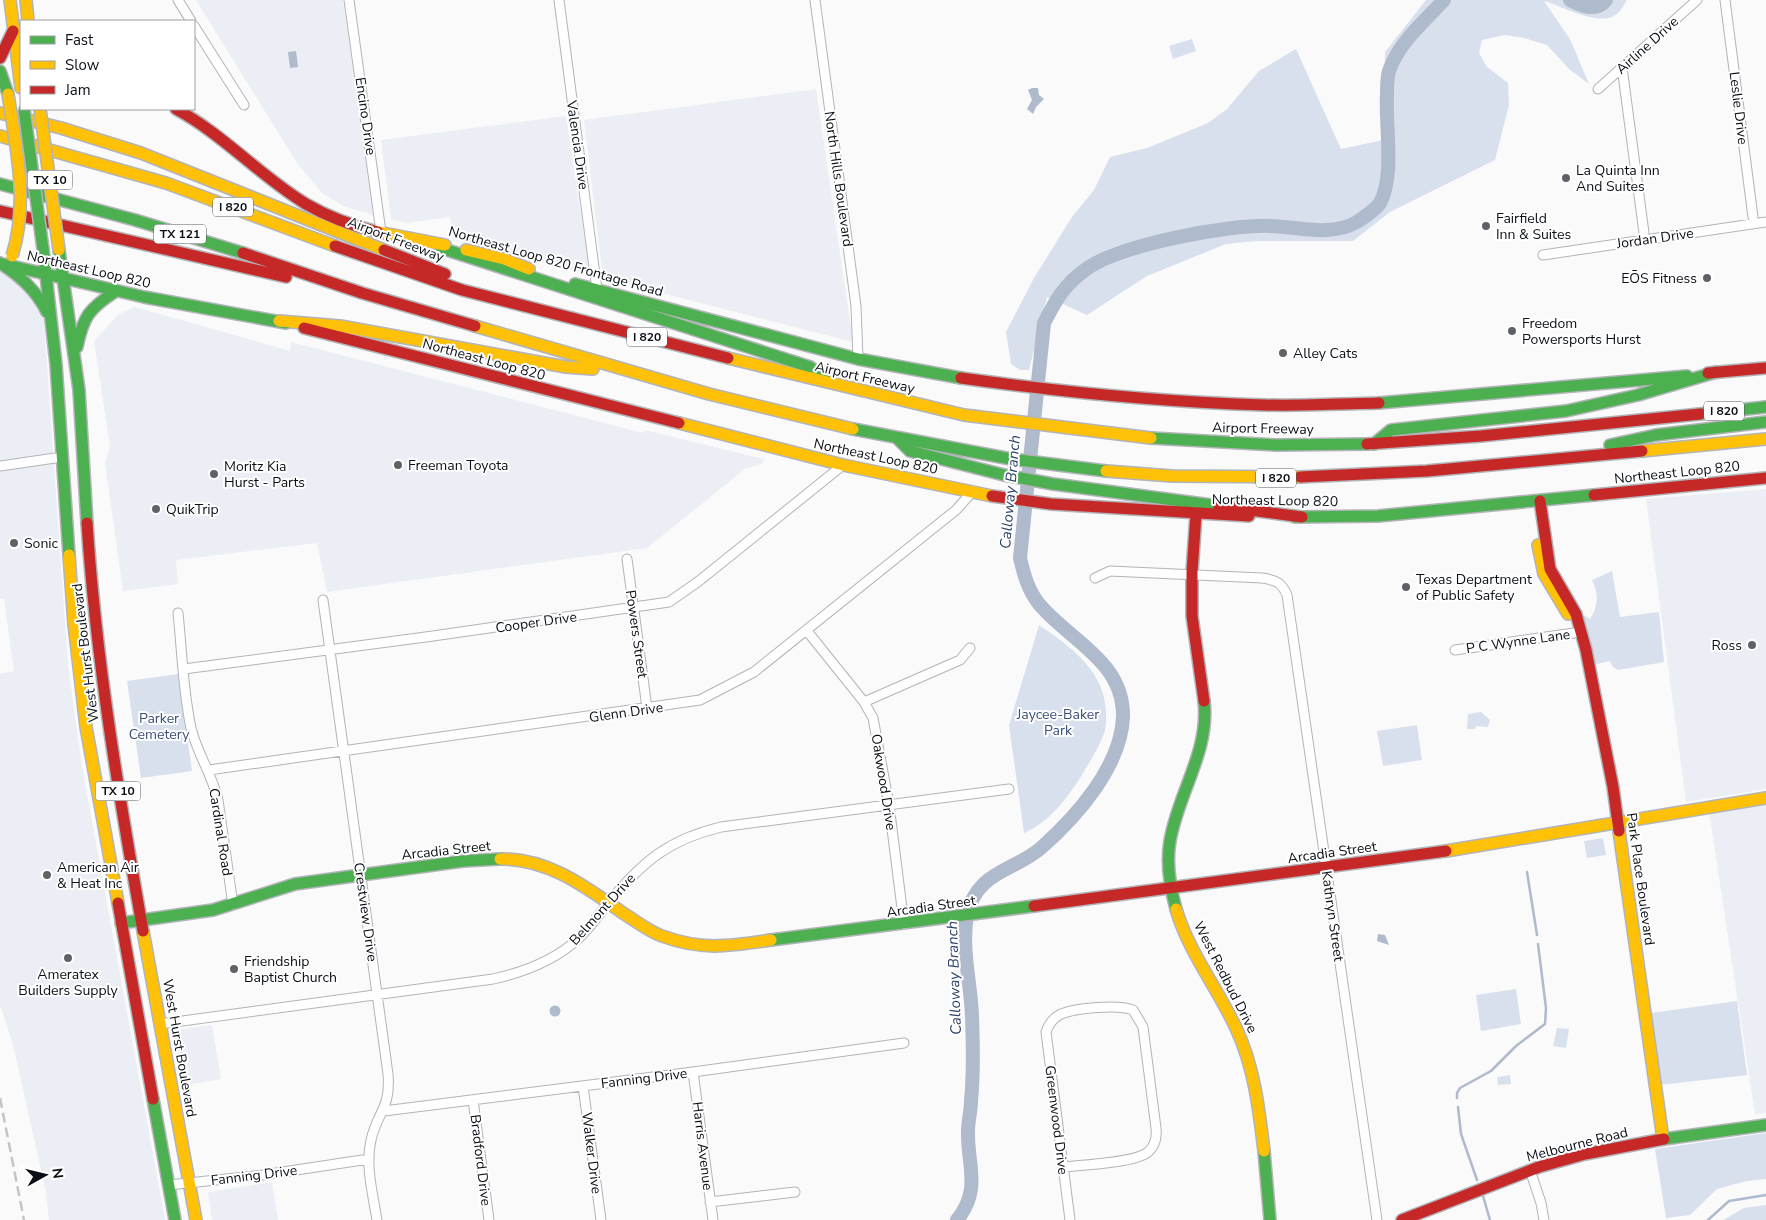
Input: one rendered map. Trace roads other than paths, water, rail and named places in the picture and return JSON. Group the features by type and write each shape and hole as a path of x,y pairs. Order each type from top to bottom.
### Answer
{"main road":[{"path":"0,67 20,70 10,0"},
{"path":"27,2 28,20"},
{"path":"0,58 14,28"},
{"path":"0,71 8,94 21,196 18,238 8,262 0,264"},
{"name":"West Hurst Boulevard","path":"24,110 47,274 74,624 84,718 175,1220"},
{"name":"West Hurst Boulevard","path":"40,110 75,356 98,661 123,819 196,1220"},
{"name":"Northeast Loop 820 Frontage Road","path":"178,110 225,139 275,182 306,204 326,214 381,232 489,255 558,280 858,359 928,373 1017,386 1191,402 1267,405 1347,405 1504,394 1716,372"},
{"name":"Airport Freeway","path":"0,113 61,128 141,153 216,181 338,233 449,276 462,290 832,385 964,415 1060,429 1176,441 1374,444 1481,436 1766,407"},
{"name":"I 820","path":"0,136 166,183 331,245 462,290"},
{"name":"TX 121","path":"0,184 82,204 358,292"},
{"name":"I 820","path":"0,211 74,226 335,289 358,292 619,370 720,398 897,438 1053,464 1139,473 1324,478 1442,472 1548,459 1766,438"},
{"path":"438,244 444,249 462,255 810,367 832,385"},
{"path":"0,264 22,276 33,287 44,304 52,328"},
{"name":"Northeast Loop 820","path":"0,264 64,278 75,283 279,321 843,465 1003,498 1051,504 1196,514 1302,517 1378,516 1766,478"},
{"path":"75,356 81,326 86,315 92,306 116,291"},
{"path":"279,321 340,326 566,367 619,370"},
{"path":"1374,444 1391,430 1540,415 1655,391 1716,372 1766,368"},
{"path":"1548,459 1656,435 1766,422"},
{"path":"897,438 910,451 1004,475 1053,484 1302,517"},
{"name":"Park Place Boulevard","path":"1536,501 1541,566 1553,591 1579,628 1609,769 1663,1139"},
{"name":"West Redbud Drive","path":"1196,514 1192,574 1193,633 1204,708 1204,728 1199,750 1176,811 1169,839 1167,862 1171,889 1183,932 1236,1027 1254,1077 1270,1220"},
{"name":"Arcadia Street","path":"121,923 233,905 295,884 463,861 512,859 556,869 609,902 647,930 683,943 713,948 1414,856 1766,798"},
{"name":"Melbourne Road","path":"1402,1220 1530,1170 1588,1153 1663,1139 1766,1125"}],"street":[{"path":"178,0 190,20"},
{"name":"Encino Drive","path":"349,0 381,232"},
{"name":"Valencia Drive","path":"559,0 597,290"},
{"name":"North Hills Boulevard","path":"815,0 858,323 858,359"},
{"name":"Airline Drive","path":"1598,89 1697,0"},
{"name":"Leslie Drive","path":"1725,0 1754,217"},
{"path":"195,28 244,105"},
{"path":"1622,68 1644,233"},
{"name":"Jordan Drive","path":"1543,254 1766,222"},
{"path":"0,466 62,457"},
{"name":"Cooper Drive","path":"184,669 669,602 681,596 843,465"},
{"name":"Glenn Drive","path":"208,770 344,749 684,704 714,695 754,672 807,631 956,510 973,491"},
{"name":"Powers Street","path":"627,559 647,708"},
{"path":"1095,578 1110,571 1192,574"},
{"name":"Kathryn Street","path":"1192,574 1274,580 1283,585 1287,595 1378,1220"},
{"name":"Crestview Drive","path":"324,600 389,1083 388,1099 371,1139 369,1159 377,1220"},
{"name":"Cardinal Road","path":"178,613 191,728 218,800 233,905"},
{"name":"P C Wynne Lane","path":"1455,650 1579,628"},
{"name":"Oakwood Drive","path":"807,631 864,702 874,718 889,804 904,924"},
{"path":"864,702 960,660 970,648"},
{"name":"Belmont Drive","path":"160,1024 493,980 533,968 558,955 579,939 646,861 674,843 701,832 721,827 1010,789"},
{"name":"Greenwood Drive","path":"1062,1167 1140,1157 1153,1146 1156,1138 1156,1128 1143,1027 1133,1010 1120,1006 1062,1014 1051,1021 1046,1032 1062,1167 1070,1220"},
{"name":"Fanning Drive","path":"384,1111 904,1043"},
{"name":"Harris Avenue","path":"693,1072 713,1220"},
{"name":"Walker Drive","path":"583,1086 601,1220"},
{"name":"Bradford Drive","path":"473,1100 489,1220"},
{"name":"Fanning Drive","path":"169,1185 369,1159"},
{"path":"1530,1170 1541,1203 1544,1220"},
{"path":"710,1202 794,1192"}],"water":[{"path":"296,51 298,67 290,68 288,52"},
{"path":"1038,88 1039,95 1044,99 1036,107 1033,114 1027,109 1032,100 1028,90"},
{"path":"1378,934 1385,935 1389,945 1377,941"},
{"path":"555,1005 561,1011 555,1017 549,1011"}],"waterway":[{"name":"Calloway Branch","path":"957,1220 965,1209 969,1198 972,1177 968,1131 973,1080 973,1037 965,941 967,916 978,890 987,881 1041,848 1082,806 1094,790 1114,754 1120,736 1123,717 1121,698 1115,681 1093,653 1039,604 1027,582 1020,558 1044,323 1061,294 1077,276 1101,261 1122,252 1202,232 1252,226 1315,230 1336,229 1347,227 1373,211 1380,203 1385,192 1387,179 1387,80 1389,71 1399,51 1420,24 1444,0"},
{"path":"1570,0 1589,7 1598,6 1606,0"},
{"path":"1527,872 1537,935"},
{"path":"1457,1098 1460,1088 1491,1071 1516,1046 1545,1024 1546,1008 1538,944"},
{"path":"1458,1107 1461,1134 1477,1180"},
{"path":"1708,1220 1729,1201 1766,1195"},
{"path":"1483,1196 1490,1220"}],"railway":[{"path":"0,1098 24,1220"}],"place":[{"name":"La Quinta Inn And Suites","path":"1566,178"},
{"name":"Fairfield Inn & Suites","path":"1486,226"},
{"name":"EŌS Fitness","path":"1707,278"},
{"name":"Freedom Powersports Hurst","path":"1512,331"},
{"name":"Alley Cats","path":"1283,353"},
{"name":"Freeman Toyota","path":"398,465"},
{"name":"Moritz Kia Hurst - Parts","path":"214,474"},
{"name":"QuikTrip","path":"156,509"},
{"name":"Sonic","path":"14,543"},
{"name":"Texas Department of Public Safety","path":"1406,587"},
{"name":"Ross","path":"1752,645"},
{"name":"American Air & Heat Inc","path":"47,875"},
{"name":"Ameratex Builders Supply","path":"68,958"},
{"name":"Friendship Baptist Church","path":"234,969"}],"park label":[{"name":"Jaycee-Baker Park","path":"1058,722"},
{"name":"Parker Cemetery","path":"159,726"}]}
